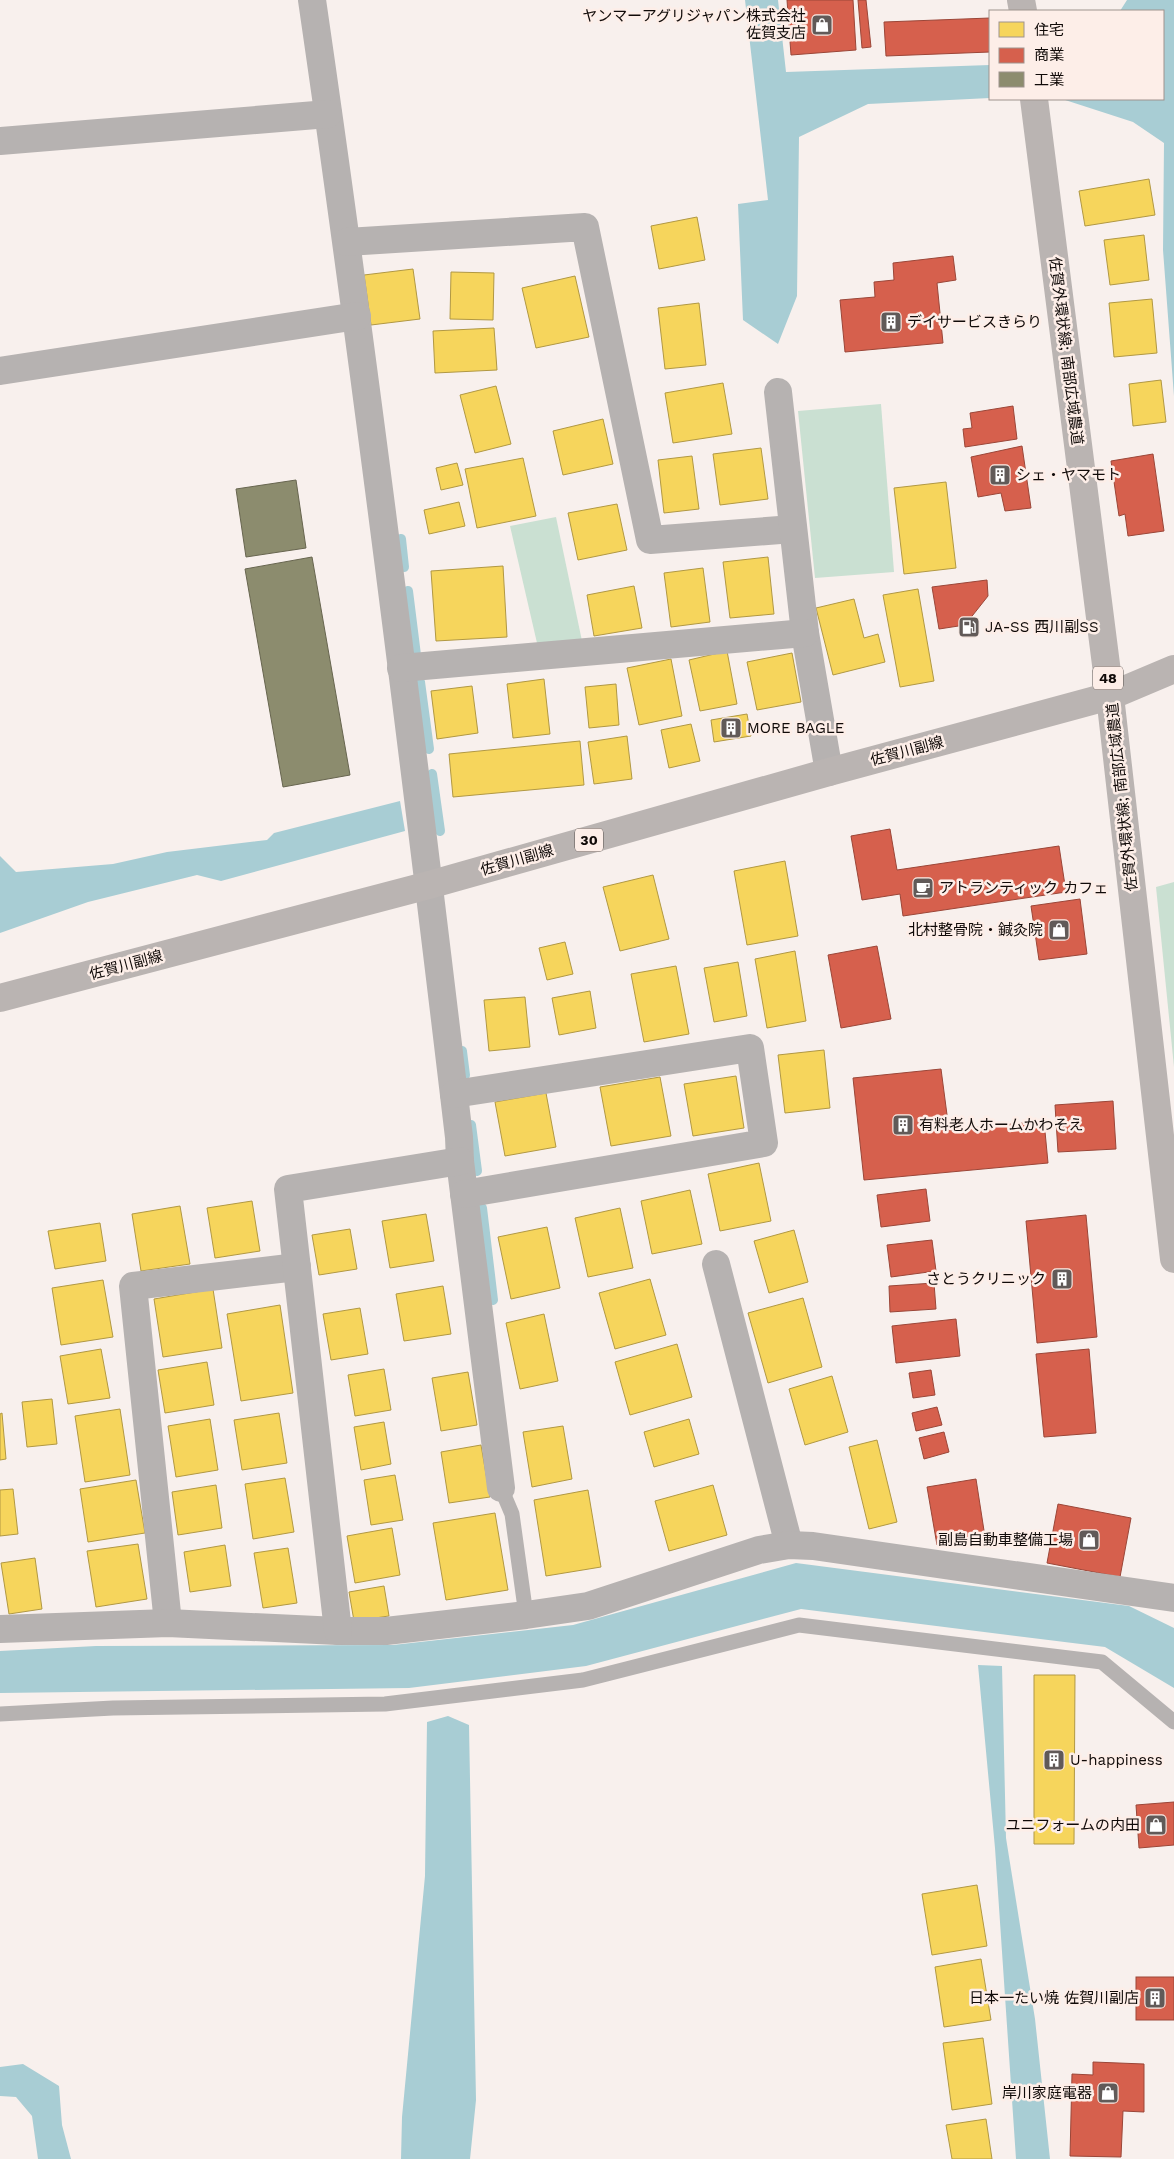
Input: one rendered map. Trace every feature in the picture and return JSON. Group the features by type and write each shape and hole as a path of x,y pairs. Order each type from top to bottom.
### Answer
{"main road":[{"name":"佐賀外環状線; 南部広域農道","path":"1034,100 1110,696 1174,1258"},
{"name":"佐賀川副線","path":"0,998 428,885 829,772 1110,696 1174,670"}],"street":[{"path":"312,0 357,316 501,1488"},
{"path":"0,141 328,114"},
{"path":"347,242 585,227 650,540 793,530"},
{"path":"0,371 357,316"},
{"path":"778,392 806,633 829,772"},
{"path":"401,668 806,633"},
{"path":"454,1094 750,1048 764,1143 464,1194"},
{"path":"338,1632 288,1189 460,1161"},
{"path":"716,1264 789,1545"},
{"path":"168,1623 133,1286 297,1267"},
{"path":"0,1629 168,1623 338,1632 386,1631 588,1606 759,1550 789,1545 813,1546 1174,1598"}],"lane":[{"path":"501,1488 512,1514 526,1615"},
{"path":"0,1714 114,1708 385,1704 583,1680 799,1625 1102,1662 1174,1722"}],"green space":[{"path":"881,404 894,572 815,578 798,411"},
{"path":"556,517 582,641 537,643 510,526"},
{"path":"1174,882 1174,1067 1156,887"}],"water":[{"path":"745,0 778,0 786,72 989,65 989,98 868,104 799,137 797,296 778,344 743,320 738,204 768,200"},
{"path":"1127,0 1174,0 1174,396 1163,250 1164,143 1133,122 1065,100 1164,100 1164,10 1121,10"},
{"path":"400,801 405,831 221,881 197,875 88,902 0,933 0,856 16,872 113,864 167,852 267,840 274,833"},
{"path":"796,1563 1129,1606 1174,1628 1174,1688 1105,1647 801,1609 586,1666 409,1688 0,1693 0,1651 96,1646 393,1645 573,1625"},
{"path":"978,1665 1002,1666 1006,1838 1035,2019 1050,2159 1016,2159 995,1848"},
{"path":"448,1716 469,1725 476,2100 470,2159 401,2159 402,2117 425,1876 427,1722"},
{"path":"23,2064 59,2086 62,2125 71,2159 38,2159 32,2116 16,2097 0,2096 0,2067"}],"building: 住宅":[{"path":"1149,179 1155,215 1085,226 1079,191"},
{"path":"697,217 705,260 659,269 651,226"},
{"path":"1144,235 1149,280 1110,285 1104,240"},
{"path":"413,269 420,319 371,325 364,275"},
{"path":"451,272 494,273 493,320 450,319"},
{"path":"575,276 589,337 536,348 522,288"},
{"path":"1152,299 1157,353 1114,357 1109,303"},
{"path":"699,303 706,365 665,369 658,308"},
{"path":"494,328 497,370 435,373 433,331"},
{"path":"1161,380 1166,422 1133,426 1129,384"},
{"path":"723,383 732,434 673,443 665,393"},
{"path":"496,386 511,444 475,453 460,395"},
{"path":"603,419 613,464 563,475 553,431"},
{"path":"761,448 768,499 720,505 713,454"},
{"path":"692,456 699,509 664,513 658,460"},
{"path":"523,458 536,516 477,528 465,469"},
{"path":"457,463 463,485 441,490 436,468"},
{"path":"946,482 956,568 904,574 894,488"},
{"path":"459,502 465,526 429,534 424,510"},
{"path":"617,504 627,550 578,560 568,513"},
{"path":"768,557 774,614 730,618 723,562"},
{"path":"503,566 507,637 436,641 431,571"},
{"path":"703,568 710,622 671,627 664,573"},
{"path":"634,586 642,628 594,636 587,595"},
{"path":"918,589 934,681 900,687 883,595"},
{"path":"854,599 864,638 878,634 885,662 833,675 816,608"},
{"path":"727,651 737,704 700,711 689,660"},
{"path":"792,653 801,702 757,710 747,662"},
{"path":"671,659 682,716 639,725 627,668"},
{"path":"544,679 550,734 513,738 507,684"},
{"path":"616,684 619,725 589,728 585,687"},
{"path":"472,686 478,733 437,739 431,691"},
{"name":"MORE BAGLE","path":"747,714 751,736 714,742 711,720"},
{"path":"691,724 700,761 669,768 661,730"},
{"path":"627,736 632,779 594,784 588,742"},
{"path":"580,741 584,785 453,797 449,754"},
{"path":"785,861 798,936 747,945 734,871"},
{"path":"653,875 669,939 620,951 603,887"},
{"path":"565,942 573,974 547,980 539,948"},
{"path":"795,951 806,1021 767,1028 755,959"},
{"path":"738,962 747,1016 714,1022 704,968"},
{"path":"676,966 689,1034 644,1042 631,974"},
{"path":"590,991 596,1028 559,1035 552,998"},
{"path":"525,997 530,1047 489,1051 484,1000"},
{"path":"824,1050 830,1108 785,1113 778,1055"},
{"path":"736,1076 744,1128 693,1136 684,1084"},
{"path":"660,1077 671,1136 611,1146 600,1087"},
{"path":"546,1093 556,1147 505,1156 495,1102"},
{"path":"759,1163 771,1221 720,1231 708,1174"},
{"path":"690,1190 702,1244 652,1254 641,1201"},
{"path":"252,1201 260,1251 215,1258 207,1208"},
{"path":"180,1206 190,1264 141,1271 132,1214"},
{"path":"620,1208 633,1268 588,1277 575,1218"},
{"path":"426,1214 434,1261 390,1268 382,1221"},
{"path":"100,1223 106,1261 55,1269 48,1231"},
{"path":"547,1227 560,1288 511,1299 498,1237"},
{"path":"350,1229 357,1269 319,1275 312,1235"},
{"path":"794,1230 808,1282 769,1293 754,1241"},
{"path":"650,1279 666,1335 615,1349 599,1293"},
{"path":"103,1280 113,1337 61,1345 52,1288"},
{"path":"443,1286 451,1334 404,1341 396,1294"},
{"path":"213,1289 222,1348 163,1357 154,1299"},
{"path":"803,1298 822,1367 768,1383 748,1313"},
{"path":"280,1305 293,1393 241,1401 227,1314"},
{"path":"360,1308 368,1354 331,1360 323,1314"},
{"path":"544,1314 558,1381 520,1389 506,1323"},
{"path":"677,1344 692,1397 630,1415 615,1362"},
{"path":"101,1349 110,1398 68,1404 60,1356"},
{"path":"207,1362 214,1405 165,1413 158,1370"},
{"path":"384,1369 391,1410 355,1416 348,1375"},
{"path":"468,1372 477,1425 441,1431 432,1378"},
{"path":"832,1376 848,1432 805,1445 789,1389"},
{"path":"52,1399 57,1444 27,1447 22,1402"},
{"path":"120,1409 130,1475 85,1482 75,1416"},
{"path":"2,1413 6,1459 0,1460 0,1414"},
{"path":"279,1413 287,1463 242,1470 234,1420"},
{"path":"210,1419 218,1470 176,1477 168,1426"},
{"path":"689,1419 699,1454 654,1467 644,1432"},
{"path":"384,1422 391,1464 361,1470 354,1427"},
{"path":"563,1426 572,1479 532,1487 523,1432"},
{"path":"877,1440 897,1522 869,1529 849,1447"},
{"path":"481,1445 490,1497 449,1503 441,1452"},
{"path":"395,1475 403,1520 371,1525 364,1480"},
{"path":"285,1478 294,1532 253,1539 245,1484"},
{"path":"136,1480 145,1533 88,1542 80,1489"},
{"path":"216,1485 222,1528 178,1535 172,1492"},
{"path":"713,1485 727,1535 669,1551 655,1501"},
{"path":"13,1489 18,1534 0,1536 0,1490"},
{"path":"588,1490 601,1567 546,1576 534,1500"},
{"path":"495,1513 508,1590 446,1600 433,1523"},
{"path":"392,1528 400,1575 355,1583 347,1536"},
{"path":"138,1544 147,1599 96,1607 87,1551"},
{"path":"225,1545 231,1586 190,1592 184,1552"},
{"path":"288,1548 297,1603 263,1608 254,1553"},
{"path":"35,1558 42,1609 9,1614 1,1563"},
{"path":"384,1586 389,1616 354,1621 349,1592"},
{"name":"U-happiness","path":"1034,1675 1075,1675 1074,1844 1034,1844"},
{"path":"977,1885 987,1946 932,1955 922,1894"},
{"path":"981,1959 991,2020 944,2027 935,1967"},
{"path":"983,2038 992,2104 952,2110 943,2043"},
{"path":"986,2119 992,2159 952,2159 946,2125"}],"building: 商業":[{"name":"ヤンマーアグリジャパン株式会社 佐賀支店","path":"787,0 853,0 856,50 791,55"},
{"path":"858,0 866,0 871,47 862,48"},
{"path":"989,18 989,52 886,56 884,22"},
{"name":"デイサービスきらり","path":"953,256 956,280 937,283 943,343 845,352 840,300 875,297 874,282 894,280 893,263"},
{"path":"1013,406 1017,439 965,447 963,429 972,428 970,413"},
{"name":"シェ・ヤマモト","path":"1022,446 1031,508 1005,511 1001,493 978,497 971,457"},
{"path":"1153,454 1164,531 1128,536 1125,514 1119,516 1111,461"},
{"path":"987,580 988,596 965,625 939,629 932,587"},
{"path":"890,829 897,870 1059,846 1066,892 903,916 900,894 862,900 851,836"},
{"name":"北村整骨院・鍼灸院","path":"1080,899 1087,954 1039,960 1031,906"},
{"path":"877,946 891,1019 841,1028 828,955"},
{"name":"有料老人ホームかわそえ","path":"941,1069 949,1130 1044,1121 1048,1163 864,1180 853,1078"},
{"path":"1113,1101 1116,1149 1058,1152 1055,1105"},
{"path":"926,1189 930,1221 881,1227 877,1195"},
{"name":"さとうクリニック","path":"1086,1215 1097,1337 1037,1343 1026,1221"},
{"path":"932,1240 936,1271 891,1277 887,1245"},
{"path":"934,1283 936,1309 890,1312 889,1286"},
{"path":"956,1319 960,1356 896,1363 892,1326"},
{"path":"1089,1349 1096,1433 1044,1437 1036,1354"},
{"path":"931,1370 935,1395 913,1398 909,1373"},
{"path":"937,1407 942,1425 916,1431 912,1413"},
{"path":"944,1432 949,1452 924,1459 919,1438"},
{"path":"976,1479 985,1537 937,1545 927,1487"},
{"name":"副島自動車整備工場","path":"1058,1504 1131,1518 1120,1577 1047,1563"},
{"name":"ユニフォームの内田","path":"1174,1802 1174,1845 1139,1848 1136,1805"},
{"name":"日本一たい焼 佐賀川副店","path":"1136,1977 1174,1977 1174,2020 1136,2020"},
{"name":"岸川家庭電器","path":"1093,2062 1144,2064 1144,2112 1123,2111 1121,2157 1070,2156 1072,2074 1093,2075"}],"building: 工業":[{"path":"296,480 306,548 246,557 236,489"},
{"path":"312,557 350,775 283,787 245,569"}],"waterway":[{"path":"401,539 404,567"},
{"path":"408,591 416,655"},
{"path":"420,682 429,749"},
{"path":"432,774 440,831"},
{"path":"462,1051 465,1075"},
{"path":"471,1125 477,1171"},
{"path":"482,1208 493,1300"}],"place":[{"name":"ヤンマーアグリジャパン株式会社 佐賀支店","path":"822,25"},
{"name":"デイサービスきらり","path":"891,322"},
{"name":"シェ・ヤマモト","path":"1000,475"},
{"name":"JA-SS 西川副SS","path":"969,627"},
{"name":"MORE BAGLE","path":"731,728"},
{"name":"アトランティック カフェ","path":"923,888"},
{"name":"北村整骨院・鍼灸院","path":"1059,930"},
{"name":"有料老人ホームかわそえ","path":"903,1125"},
{"name":"さとうクリニック","path":"1062,1279"},
{"name":"副島自動車整備工場","path":"1089,1540"},
{"name":"U-happiness","path":"1054,1760"},
{"name":"ユニフォームの内田","path":"1156,1825"},
{"name":"日本一たい焼 佐賀川副店","path":"1155,1998"},
{"name":"岸川家庭電器","path":"1108,2093"}]}
